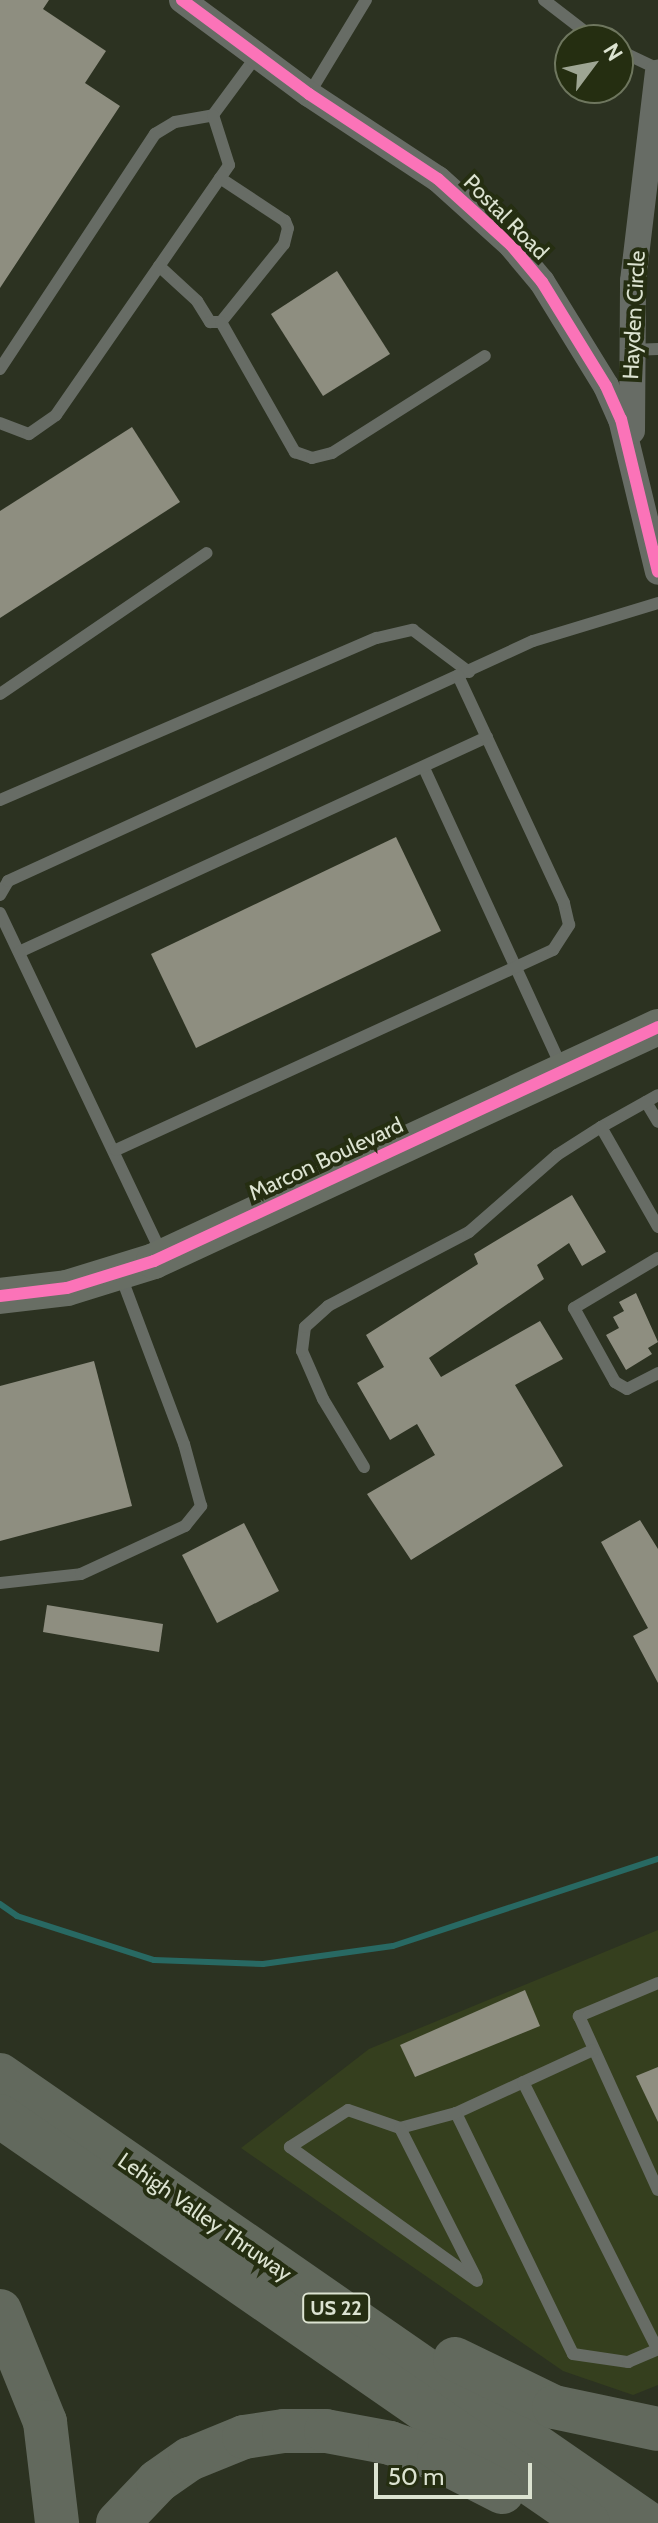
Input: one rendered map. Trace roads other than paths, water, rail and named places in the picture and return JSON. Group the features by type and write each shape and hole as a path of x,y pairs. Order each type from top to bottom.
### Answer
{"highway":[{"path":"8,2095 504,2387 578,2415 658,2429"},
{"name":"Lehigh Valley Thruway","path":"8,2095 588,2523"},
{"name":"Lehigh Valley Thruway","path":"8,2095 647,2523"},
{"path":"0,2311 45,2422 57,2523"},
{"path":"118,2523 158,2481 190,2459 244,2437 305,2430 368,2438 439,2460 555,2523"}],"street":[{"name":"Postal Road","path":"182,0 309,94 438,179 511,245 542,282 606,386 633,462 658,572"},
{"name":"Hayden Circle","path":"633,462 631,350 652,165 658,71"},
{"name":"Marcon Boulevard","path":"0,1296 67,1288 120,1274 163,1257 658,1027"}],"lane":[{"path":"309,94 366,0"},
{"path":"544,0 575,24"},
{"path":"0,369 155,134 175,122 213,115 258,54"},
{"path":"634,58 658,71"},
{"path":"0,423 29,434 56,415 229,165 213,115"},
{"path":"220,178 288,228 284,244 221,322"},
{"path":"159,266 197,301 210,322 221,322"},
{"path":"221,322 295,452 312,458 332,453 485,356"},
{"path":"631,350 658,349"},
{"path":"0,694 207,553"},
{"path":"1,889 8,881 533,641 658,603"},
{"path":"0,800 377,638 413,630 463,674 487,737 564,903 569,925 553,950 116,1150"},
{"path":"19,952 487,737"},
{"path":"424,768 564,1071"},
{"path":"0,913 116,1150 163,1257"},
{"path":"364,1467 323,1399 302,1351 305,1327 328,1306 469,1232 557,1155 652,1098 658,1122"},
{"path":"601,1127 658,1227"},
{"path":"658,1258 574,1308 615,1382 627,1389 658,1373"},
{"path":"0,1583 81,1574 185,1526 201,1506 184,1444 120,1274"},
{"path":"658,1983 579,2016 658,2190"},
{"path":"400,2128 477,2281 290,2147 348,2110 400,2128 456,2113 593,2050"},
{"path":"456,2113 573,2354 628,2362 657,2349 523,2082"}],"waterway":[{"path":"0,1904 17,1916 154,1960 263,1964 393,1946 658,1859"}]}
